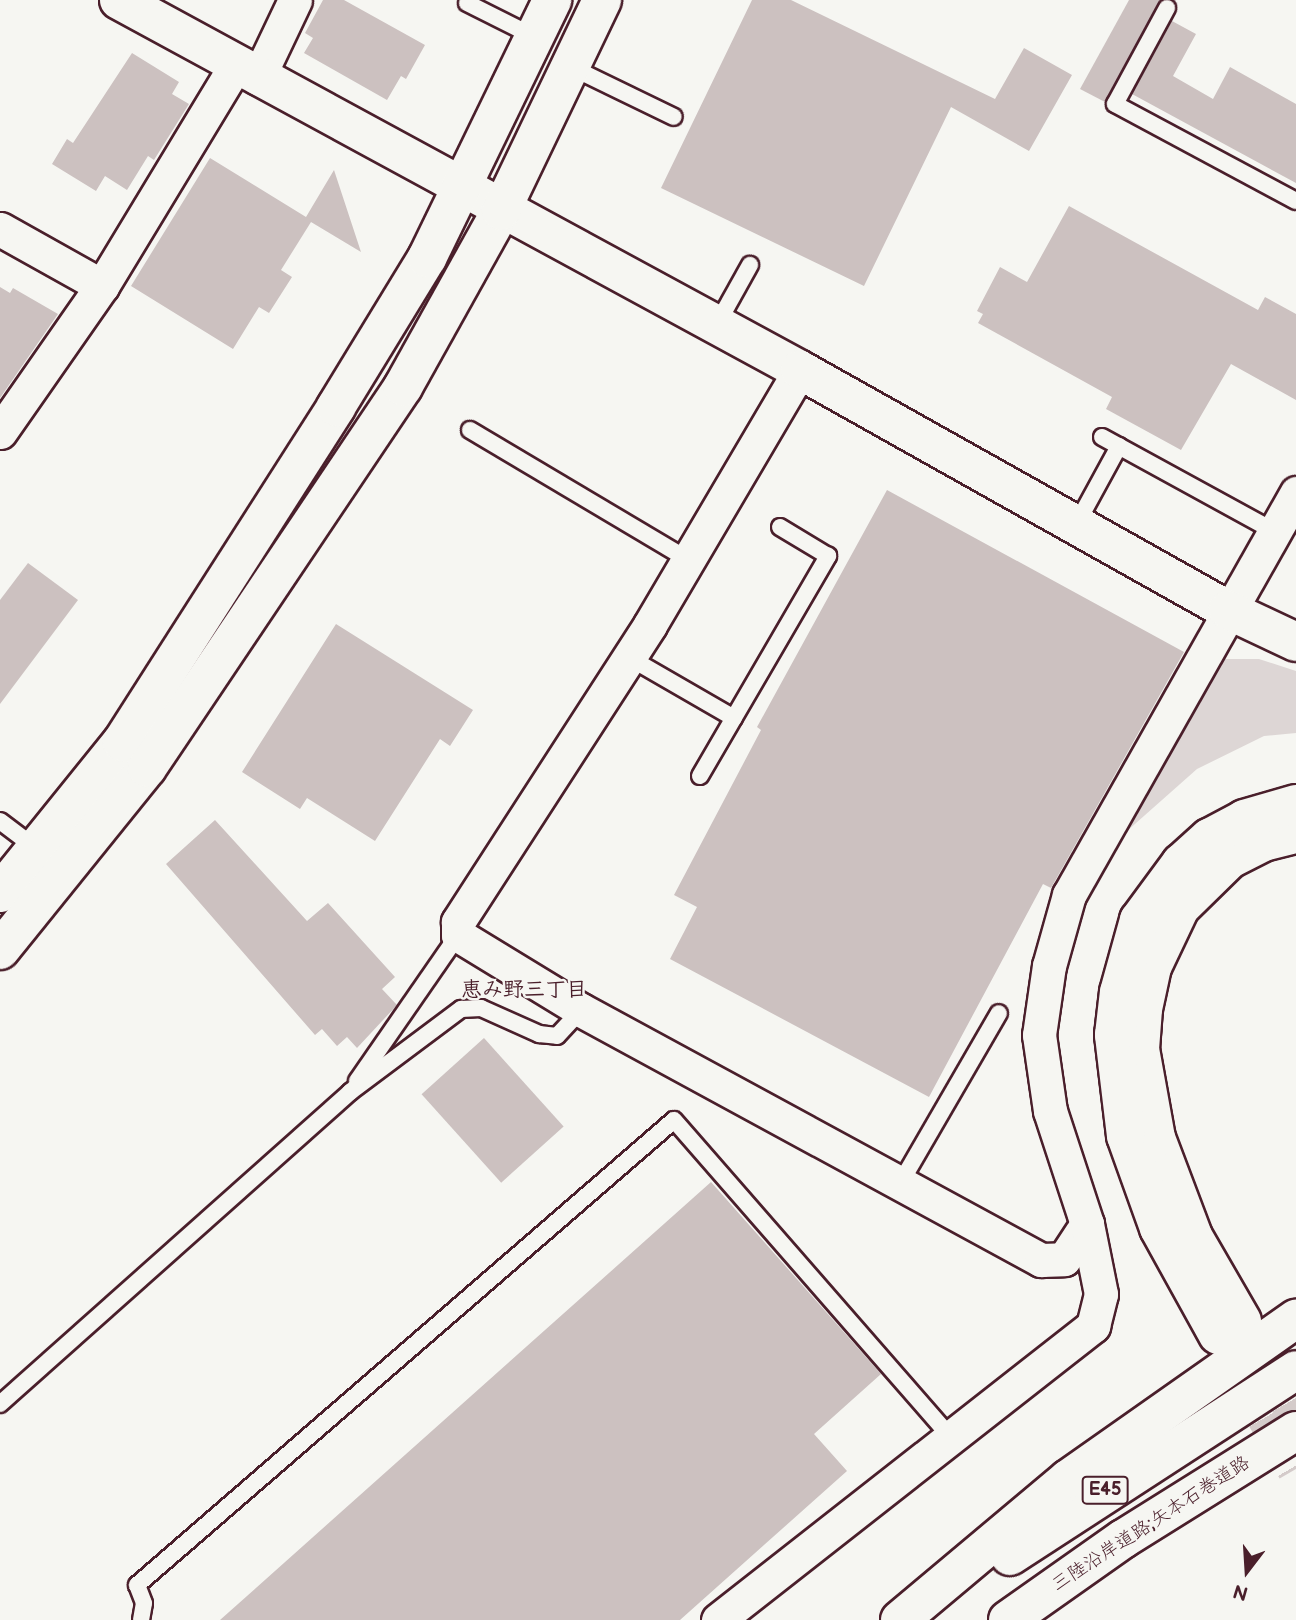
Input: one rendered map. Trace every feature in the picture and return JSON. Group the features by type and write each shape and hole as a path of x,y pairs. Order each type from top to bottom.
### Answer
{"main road":[{"path":"119,0 501,211 800,370 1228,610 1296,642"},
{"path":"0,893 122,742 427,258 552,0"},
{"path":"0,950 147,768 289,562 403,387 501,211 602,0"},
{"path":"1296,804 1244,819 1209,838 1181,863 1139,920 1119,992 1116,1078 1126,1136 1159,1228 1230,1328 1156,1138 1140,1049 1143,1009 1152,967 1180,908 1230,859 1263,842 1296,834"},
{"path":"900,1620 1068,1479 1296,1319"},
{"name":"E45","path":"920,1620 1093,1498 1296,1370"},
{"name":"三陸沿岸道路;矢本石巻道路","path":"1009,1620 1123,1539 1296,1431"}],"street":[{"path":"0,432 295,0"},
{"path":"0,229 102,286"},
{"path":"800,370 630,658 458,922 458,935 581,1010 1041,1260 1064,1259 1087,1224"},
{"path":"718,1620 1094,1326 1101,1294 1087,1224 1050,1111 1039,1035 1049,966 1069,895 1296,493"}],"lane":[{"path":"467,3 535,37"},
{"path":"1167,8 1115,104 1296,201"},
{"path":"571,67 674,117"},
{"path":"716,326 750,265"},
{"path":"470,430 689,560"},
{"path":"1102,437 1274,531"},
{"path":"1076,525 1119,446"},
{"path":"700,776 828,556 780,527"},
{"path":"630,658 734,718"},
{"path":"0,821 37,849"},
{"path":"350,1092 458,935"},
{"path":"0,1404 350,1092 461,1009 481,1008 539,1034 557,1036 581,1010"},
{"path":"901,1182 999,1013"},
{"path":"141,1620 144,1603 137,1585 674,1120 951,1438"}],"shaded area":[{"path":"1223,659 1259,659 1296,671 1296,733 1264,736 1197,769 1118,839"}],"building":[{"path":"323,0 344,0 425,45 406,79 401,76 387,100 304,53 313,38 305,33"},
{"path":"752,0 791,0 995,99 1024,48 1072,75 1029,151 951,107 864,286 661,188"},
{"path":"1129,0 1160,0 1105,102 1080,89"},
{"path":"1172,21 1196,34 1173,76 1213,99 1230,67 1296,104 1296,183 1132,94"},
{"path":"132,53 179,82 172,94 189,104 154,160 148,156 127,190 105,176 96,191 52,164 67,139 73,143"},
{"path":"210,158 306,217 334,170 361,252 311,222 281,270 292,277 269,313 259,307 233,349 131,286"},
{"path":"1069,206 1258,310 1265,297 1296,314 1296,400 1231,364 1181,450 1106,409 1112,397 978,323 983,314 977,311 1000,267 1027,282"},
{"path":"0,287 10,293 13,288 58,314 0,398"},
{"path":"887,490 1184,652 1051,888 1043,884 929,1097 670,959 697,907 674,895 761,730 757,727"},
{"path":"28,563 78,600 0,704 0,600"},
{"path":"336,624 473,710 450,746 440,739 375,841 307,798 300,809 242,772"},
{"path":"215,820 307,921 328,903 395,977 382,989 397,1005 357,1048 347,1037 337,1046 322,1029 315,1035 166,864"},
{"path":"484,1038 564,1126 501,1183 422,1094"},
{"path":"711,1182 881,1374 814,1434 847,1471 680,1620 220,1620"}],"tunnel":[{"path":"1260,1353 1296,1414"},
{"path":"1237,1368 1296,1469"}],"district":[{"name":"恵み野三丁目","path":"524,990"}]}
